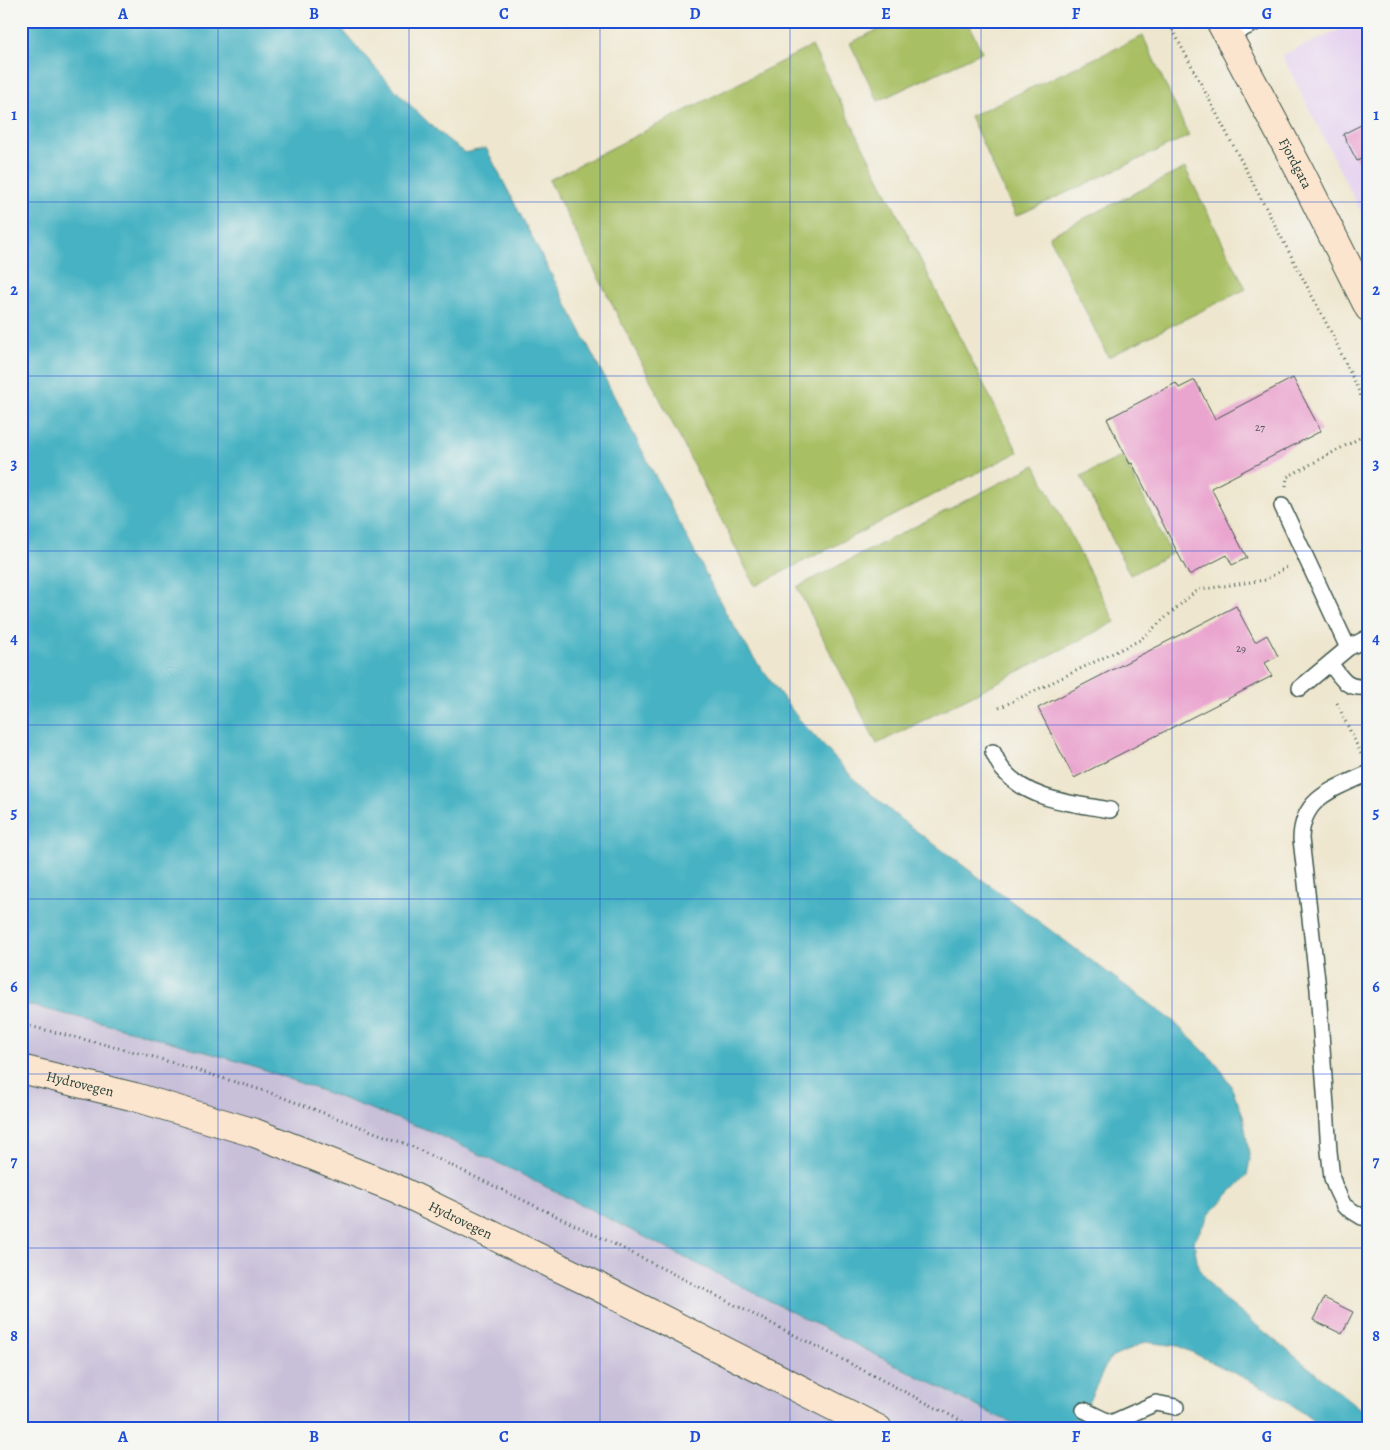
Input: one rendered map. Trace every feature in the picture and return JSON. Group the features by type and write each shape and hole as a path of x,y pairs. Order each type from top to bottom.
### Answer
{"street":[{"name":"Fjordgata","path":"1224,29 1300,171 1369,308"},
{"name":"Hydrovegen","path":"21,1069 135,1097 255,1133 395,1188 593,1284 878,1429"}],"lane":[{"path":"1224,29 1259,21"},
{"path":"1282,506 1348,648"},
{"path":"1300,688 1348,648 1369,638"},
{"path":"1326,667 1355,688 1369,687"},
{"path":"993,752 1001,768 1019,786 1035,794 1110,810"},
{"path":"1367,767 1316,801 1303,818 1301,839 1318,989 1332,1178 1344,1206 1362,1217 1369,1218"},
{"path":"1084,1410 1112,1423 1156,1403 1176,1407"}],"path":[{"path":"1168,21 1332,334 1369,413"},
{"path":"1282,506 1287,477 1369,433"},
{"path":"999,708 1140,640 1197,590 1265,580 1305,556"},
{"path":"1326,667 1367,767"},
{"path":"21,1024 138,1053 268,1092 411,1146 818,1346 977,1429"}],"shaded area":[{"path":"1361,21 1369,21 1369,228 1282,55"},
{"path":"21,1003 137,1032 251,1065 428,1130 513,1170 994,1415 1019,1425 1042,1425 1041,1429 21,1429"}],"green space":[{"path":"896,21 967,21 982,52 878,101 850,43"},
{"path":"1143,36 1189,136 1016,216 970,116"},
{"path":"812,46 1018,452 755,586 549,180"},
{"path":"1185,168 1246,289 1108,357 1049,236"},
{"path":"1123,456 1171,554 1130,575 1081,476"},
{"path":"1035,465 1115,622 877,744 797,587"}],"water":[{"path":"21,21 335,21 396,91 447,139 465,153 486,148 726,613 753,657 798,718 855,780 900,819 1172,1020 1218,1065 1230,1084 1243,1115 1250,1160 1247,1175 1209,1215 1194,1241 1198,1268 1220,1296 1369,1416 1369,1429 1324,1429 1279,1395 1179,1346 1145,1342 1109,1359 1081,1418 1042,1425 1019,1425 994,1415 513,1170 428,1130 251,1065 137,1032 21,1003"}],"building":[{"path":"1369,121 1369,155 1357,161 1343,134"},
{"path":"1293,378 1321,431 1211,488 1247,558 1232,565 1227,555 1189,575 1132,463 1130,464 1107,419 1176,383 1179,388 1195,380 1215,419"},
{"path":"1236,606 1255,642 1267,635 1278,656 1265,663 1272,676 1074,778 1038,708"},
{"path":"1324,1298 1353,1312 1342,1334 1313,1320"}]}
